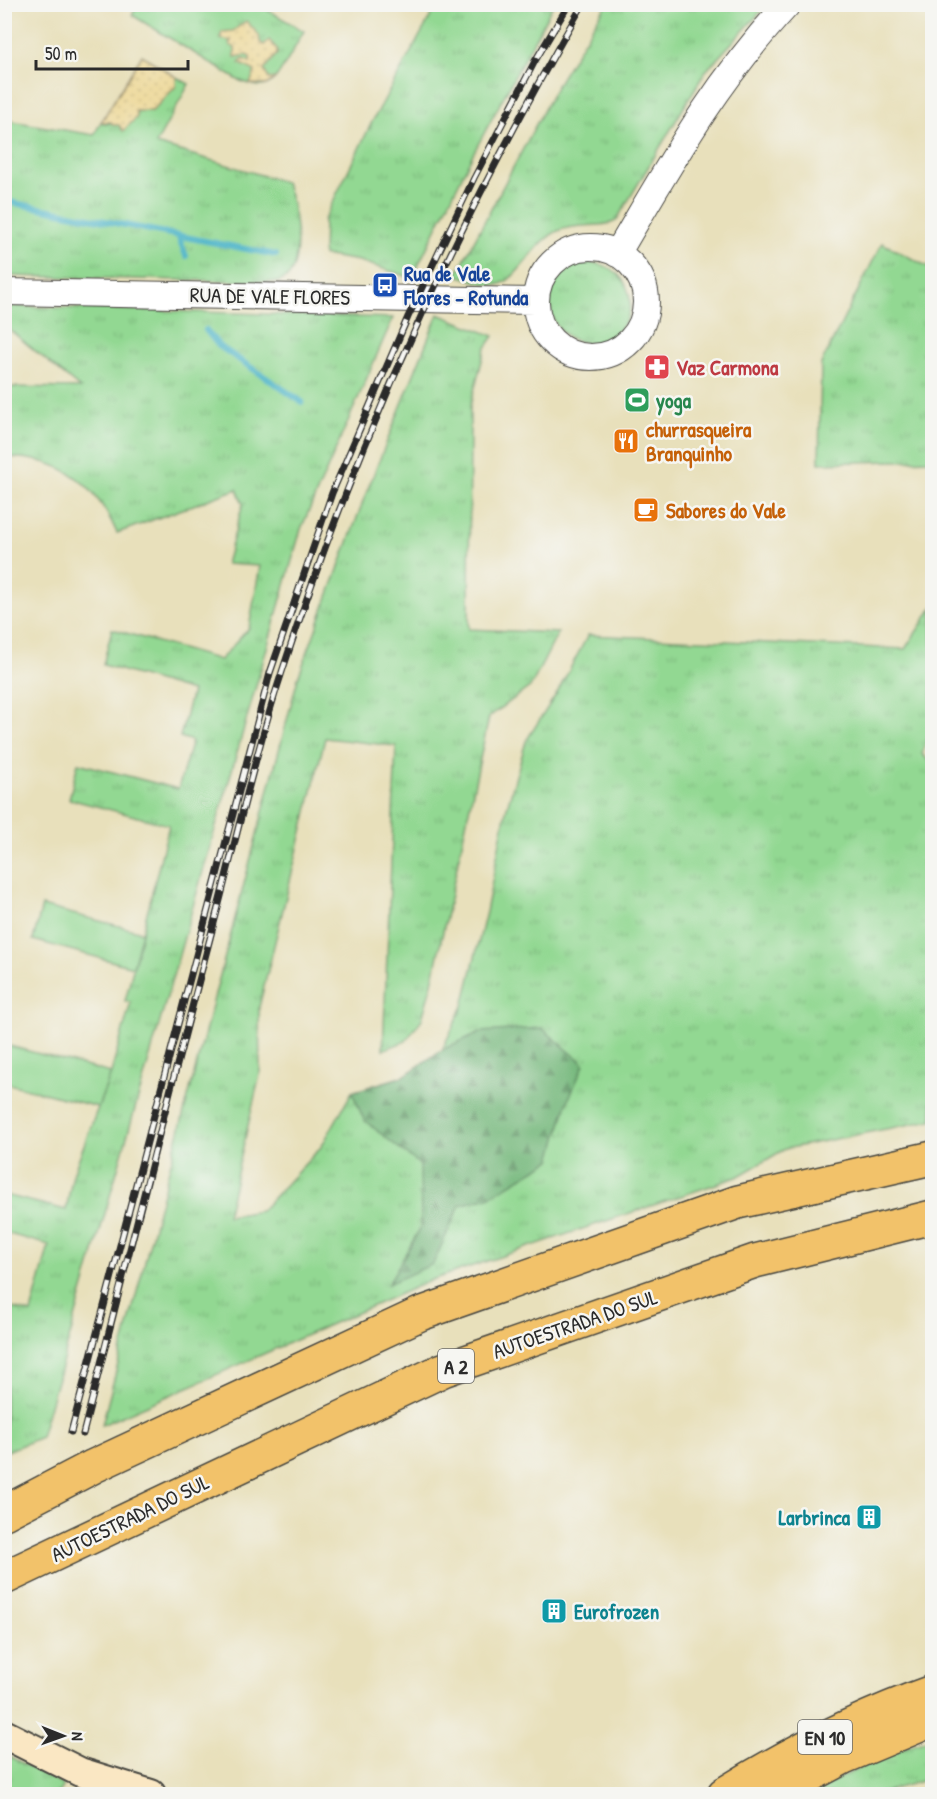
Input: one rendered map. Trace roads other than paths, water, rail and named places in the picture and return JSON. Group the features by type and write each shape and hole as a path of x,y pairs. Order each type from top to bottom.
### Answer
{"main road":[{"path":"4,1513 94,1467 420,1314 738,1203 933,1158"},
{"name":"AUTOESTRADA DO SUL","path":"4,1578 443,1370 755,1261 933,1216"},
{"name":"EN 10","path":"724,1794 827,1736 933,1692"},
{"name":"EN 10","path":"775,1794 844,1757 933,1720"},
{"path":"4,1734 80,1772 151,1794"}],"street":[{"path":"617,254 707,104 749,48 788,4"},
{"path":"590,247 617,254 635,268 644,289 645,312 635,335 616,351 591,358 574,355 559,347 546,334 538,319 536,301 543,274 563,254 590,247"},
{"name":"RUA DE VALE FLORES","path":"4,292 536,301"}],"waterway":[{"path":"4,201 276,255"},
{"path":"178,235 186,256"},
{"path":"206,330 219,346 302,402"}],"railway":[{"path":"71,1432 270,673 332,493 408,317 474,178 535,61 569,4"},
{"path":"83,1434 254,766 311,585 378,414 415,330 495,165 583,4"}],"place":[{"name":"Rua de Vale Flores - Rotunda","path":"385,285"},
{"name":"Vaz Carmona","path":"657,367"},
{"name":"yoga","path":"637,400"},
{"name":"churrasqueira Branquinho","path":"626,441"},
{"name":"Sabores do Vale","path":"646,510"},
{"name":"Larbrinca","path":"869,1517"},
{"name":"Eurofrozen","path":"554,1611"}]}
